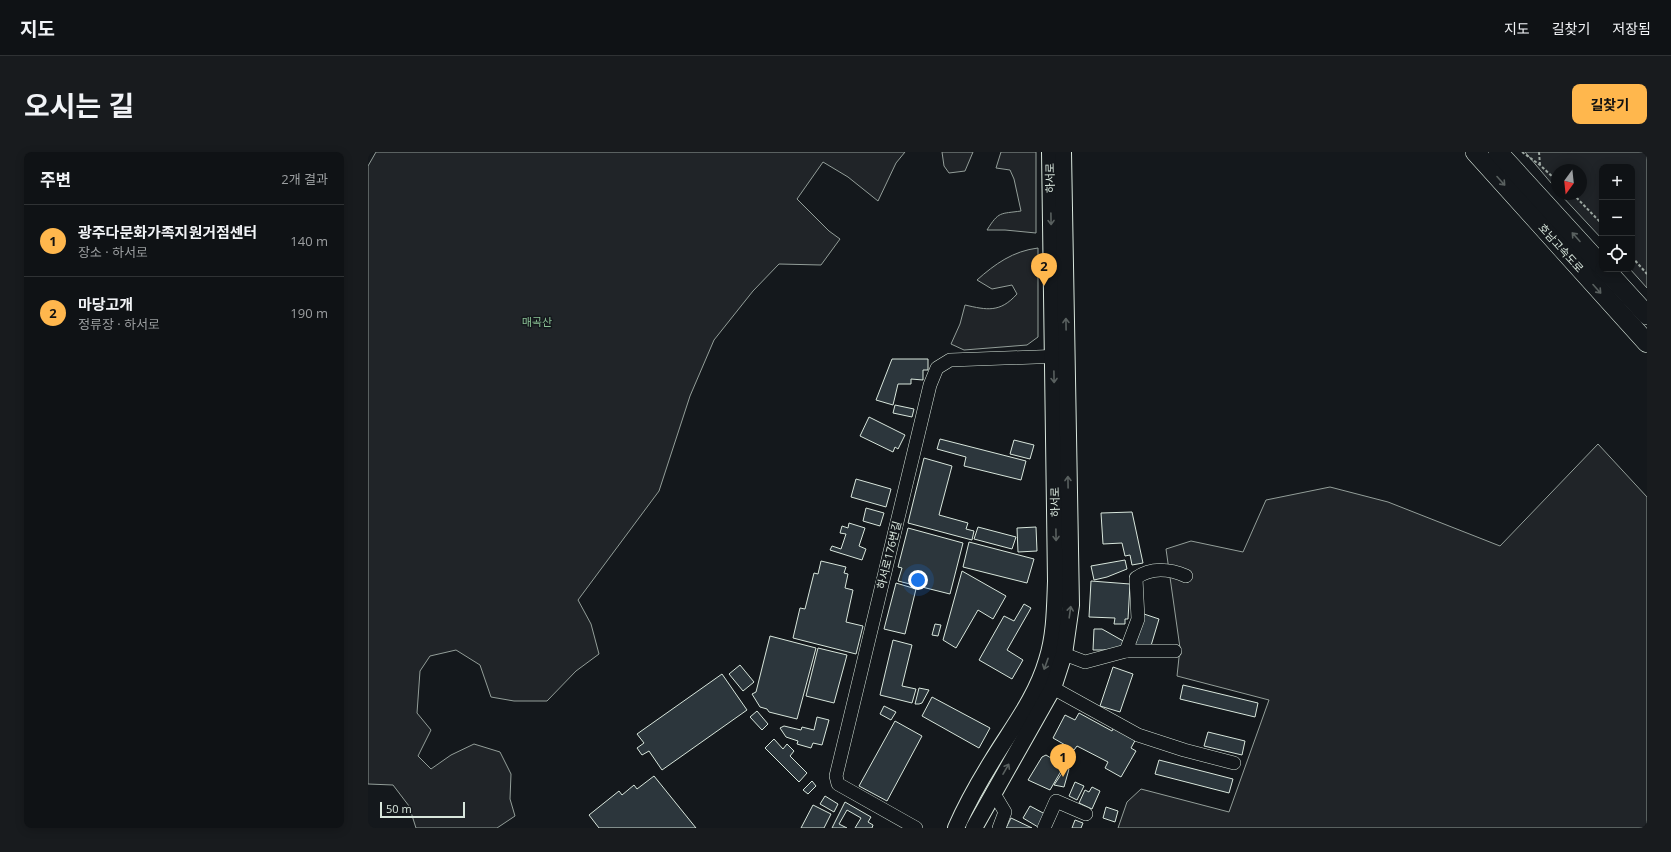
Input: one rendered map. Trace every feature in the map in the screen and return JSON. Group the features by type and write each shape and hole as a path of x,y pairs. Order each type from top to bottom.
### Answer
{"highway":[{"name":"호남고속도로","path":"1475,152 1647,344"},
{"name":"호남고속도로","path":"1498,152 1599,263"},
{"path":"1607,272 1647,315"},
{"path":"1625,292 1647,312"}],"main road":[{"name":"하서로","path":"974,828 1053,688 1064,654 1071,605 1050,152"},
{"name":"하서로","path":"956,828 991,762 1034,693 1048,659 1054,623 1063,152"}],"street":[{"name":"하서로176번길","path":"916,828 838,784 836,776 930,385 937,368 950,360 1060,356"},
{"path":"1126,651 1138,619 1136,578 1142,574 1158,570 1174,571 1186,576"},
{"path":"1064,654 1085,662 1126,651 1175,651"},
{"path":"1053,688 1138,736 1234,763"},
{"path":"993,792 1005,812 999,828"},
{"path":"1044,828 1056,801 1086,814"}],"path":[{"path":"1522,152 1551,175"},
{"path":"1539,152 1540,165"},
{"path":"1579,200 1599,221"},
{"path":"1635,260 1647,274"}],"green space":[{"name":"매곡산","path":"376,152 905,152 896,163 878,201 848,177 823,162 797,199 829,231 840,239 821,265 779,264 753,291 714,340 690,396 659,491 578,600 591,624 599,654 576,671 547,701 514,701 491,697 480,665 456,650 430,656 420,671 417,713 431,730 418,756 431,769 451,755 474,744 500,752 511,774 510,799 515,816 497,828 416,828 409,806 393,785 368,784 368,166"},
{"path":"942,152 973,152 965,171 949,173 944,166"},
{"path":"1001,152 1036,152 1036,233 987,230 997,216 1021,211 1014,179 1010,170 996,168"},
{"path":"1525,152 1647,152 1647,288 1633,272 1635,272 1635,164 1599,164 1599,236 1566,200 1587,200 1587,164 1551,164 1551,183"},
{"path":"1038,248 1038,337 1027,345 964,350 951,344 960,324 965,305 987,309 999,307 1011,300 1017,294 1012,285 992,289 977,280 1012,255"},
{"path":"1598,444 1647,497 1647,828 1118,828 1127,802 1141,789 1229,812 1269,700 1177,676 1180,648 1166,549 1191,541 1243,552 1266,500 1330,487 1388,502 1500,546"}],"building":[{"path":"892,359 928,359 928,370 923,370 923,380 911,379 911,384 898,384 893,405 876,400"},
{"path":"895,405 914,409 912,417 893,413"},
{"path":"869,417 905,435 898,449 895,447 893,452 860,436"},
{"path":"940,439 1026,461 1021,480 964,466 966,457 937,449"},
{"path":"1014,440 1034,445 1030,459 1010,454"},
{"path":"924,458 952,466 939,515 968,523 966,529 974,531 972,540 908,523"},
{"path":"856,479 891,489 886,507 851,497"},
{"path":"866,508 884,513 880,526 863,521"},
{"path":"1132,512 1143,563 1132,565 1130,555 1125,556 1122,543 1103,544 1101,513"},
{"path":"849,523 865,528 859,546 866,549 862,560 830,550 832,546 841,549 846,534 840,533 842,526 848,528"},
{"path":"978,527 1016,537 1012,549 974,539"},
{"path":"1036,527 1037,551 1018,552 1017,528"},
{"path":"908,528 963,543 950,594 898,581 902,568 898,567"},
{"path":"969,542 1034,559 1027,583 963,567"},
{"path":"1125,560 1127,569 1107,577 1094,580 1091,566"},
{"path":"821,561 846,567 844,573 848,574 845,588 853,590 846,622 863,626 856,654 793,638 800,608 805,609 814,573 818,574"},
{"path":"962,571 1006,596 993,619 978,610 956,648 943,640"},
{"path":"1091,581 1130,584 1128,619 1125,619 1125,624 1114,624 1115,618 1089,617"},
{"path":"896,583 916,589 905,634 884,629"},
{"path":"1024,604 1031,608 1007,650 1023,660 1012,679 979,660 1004,616 1014,621"},
{"path":"1144,614 1159,619 1150,649 1134,644"},
{"path":"935,624 941,625 938,636 932,635"},
{"path":"1094,629 1102,629 1125,642 1124,646 1108,650 1093,650"},
{"path":"770,636 816,648 797,719 769,712 767,709 760,707 752,694 756,692"},
{"path":"893,640 912,645 902,686 916,689 912,703 880,695"},
{"path":"818,648 847,655 834,703 806,696"},
{"path":"740,665 754,682 743,691 729,674"},
{"path":"1113,667 1133,674 1120,712 1100,706"},
{"path":"722,674 747,710 662,770 649,751 642,755 637,748 644,743 637,734"},
{"path":"1183,685 1258,703 1255,717 1180,699"},
{"path":"919,688 929,690 922,703 915,704"},
{"path":"932,697 990,728 979,748 922,716"},
{"path":"884,706 896,712 891,720 880,714"},
{"path":"757,711 768,724 762,730 750,717"},
{"path":"1079,713 1112,731 1115,725 1137,737 1131,748 1136,751 1121,777 1105,768 1108,762 1077,746 1074,750 1053,738 1065,715 1075,720"},
{"path":"817,717 829,720 822,745 813,743 811,748 797,744 798,741 786,737 780,728 784,726 801,730 802,727 814,730"},
{"path":"895,721 922,736 887,801 859,786"},
{"path":"1208,732 1245,741 1242,755 1204,746"},
{"path":"774,739 783,749 787,744 794,751 790,756 807,773 799,782 765,748"},
{"path":"1046,755 1064,766 1050,790 1028,780 1042,757"},
{"path":"1159,760 1233,779 1229,793 1155,774"},
{"path":"1066,767 1069,769 1064,787 1054,785"},
{"path":"654,776 696,828 599,828 589,815 619,791 622,795 634,785 637,789"},
{"path":"812,781 816,786 808,794 803,790"},
{"path":"1075,782 1084,786 1077,800 1069,796"},
{"path":"1092,787 1100,791 1092,809 1079,803 1085,790 1089,792"},
{"path":"825,796 838,804 834,812 820,804"},
{"path":"845,802 871,817 868,822 873,825 872,828 855,828 861,818 847,810 839,824 847,828 832,828"},
{"path":"813,805 831,814 824,828 801,828"},
{"path":"1030,806 1045,814 1038,827 1023,818"},
{"path":"1106,807 1118,811 1115,822 1103,818"},
{"path":"1011,818 1032,828 1006,828"},
{"path":"1075,820 1083,823 1081,828 1072,828"}],"place":[{"name":"마당고개","path":"1044,286"},
{"name":"광주다문화가족지원거점센터","path":"1063,777"}]}
